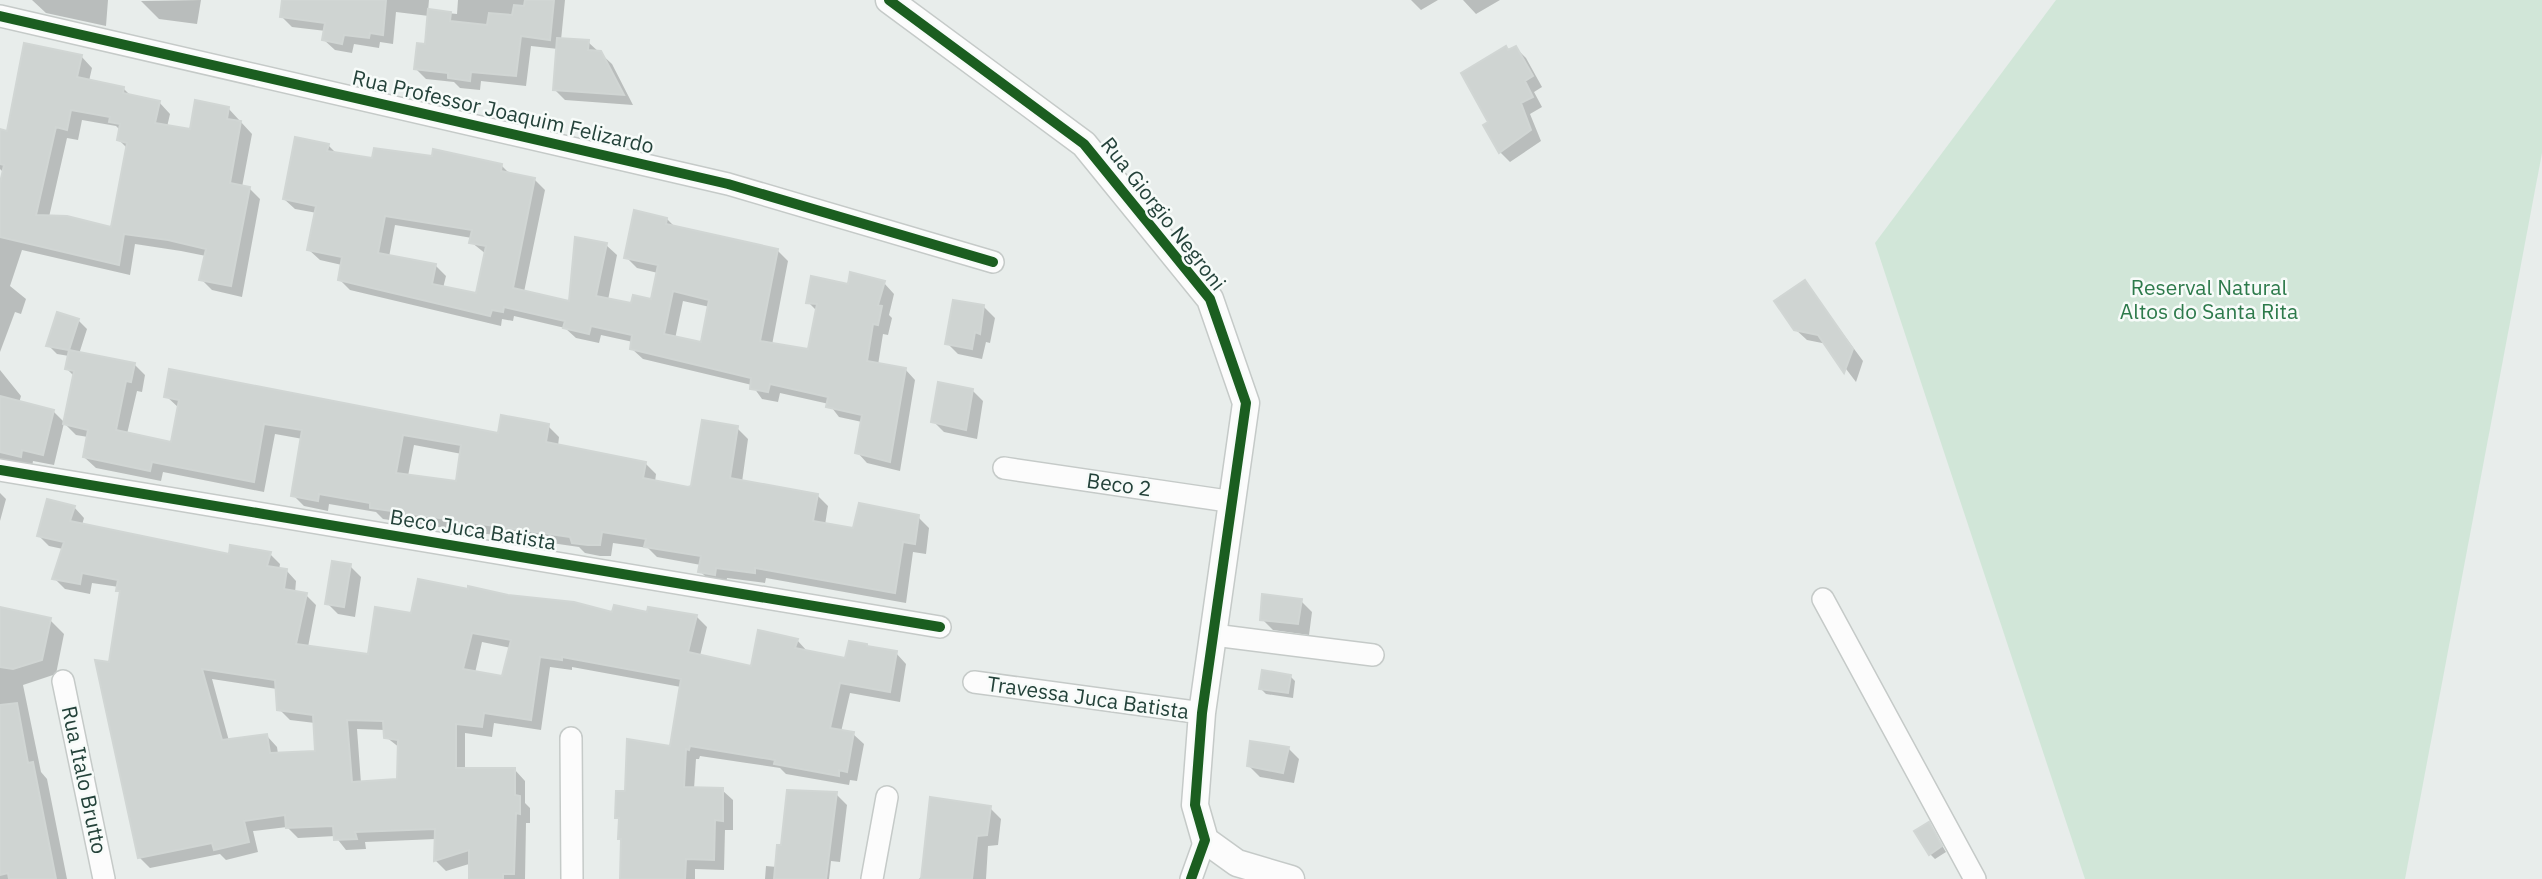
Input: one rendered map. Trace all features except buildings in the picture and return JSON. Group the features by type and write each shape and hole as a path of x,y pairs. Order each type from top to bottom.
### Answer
{"street":[{"name":"Rua Giorgio Negroni","path":"889,0 1084,144 1210,299 1246,403 1202,713 1195,805 1205,840"},
{"name":"Rua Professor Joaquim Felizardo","path":"0,16 728,184 993,262"},
{"name":"Beco 2","path":"1004,468 1234,502"},
{"name":"Beco Juca Batista","path":"0,470 940,627"},
{"path":"1824,599 1975,879"},
{"path":"1214,635 1373,655"},
{"name":"Rua Italo Brutto","path":"63,681 104,879"},
{"name":"Travessa Juca Batista","path":"974,682 1202,713"},
{"path":"571,738 572,879"},
{"path":"872,879 887,797"},
{"path":"1191,879 1205,840 1237,863 1291,879"}],"green space":[{"name":"Reserval Natural Altos do Santa Rita","path":"2056,0 2542,0 2542,153 2405,879 2085,879 1875,243"}],"cycle path":[{"path":"889,0 1084,144 1210,299 1246,403 1202,713 1195,805 1205,840 1191,879"},
{"path":"0,16 728,184 993,262"},
{"path":"0,470 940,627"}]}
